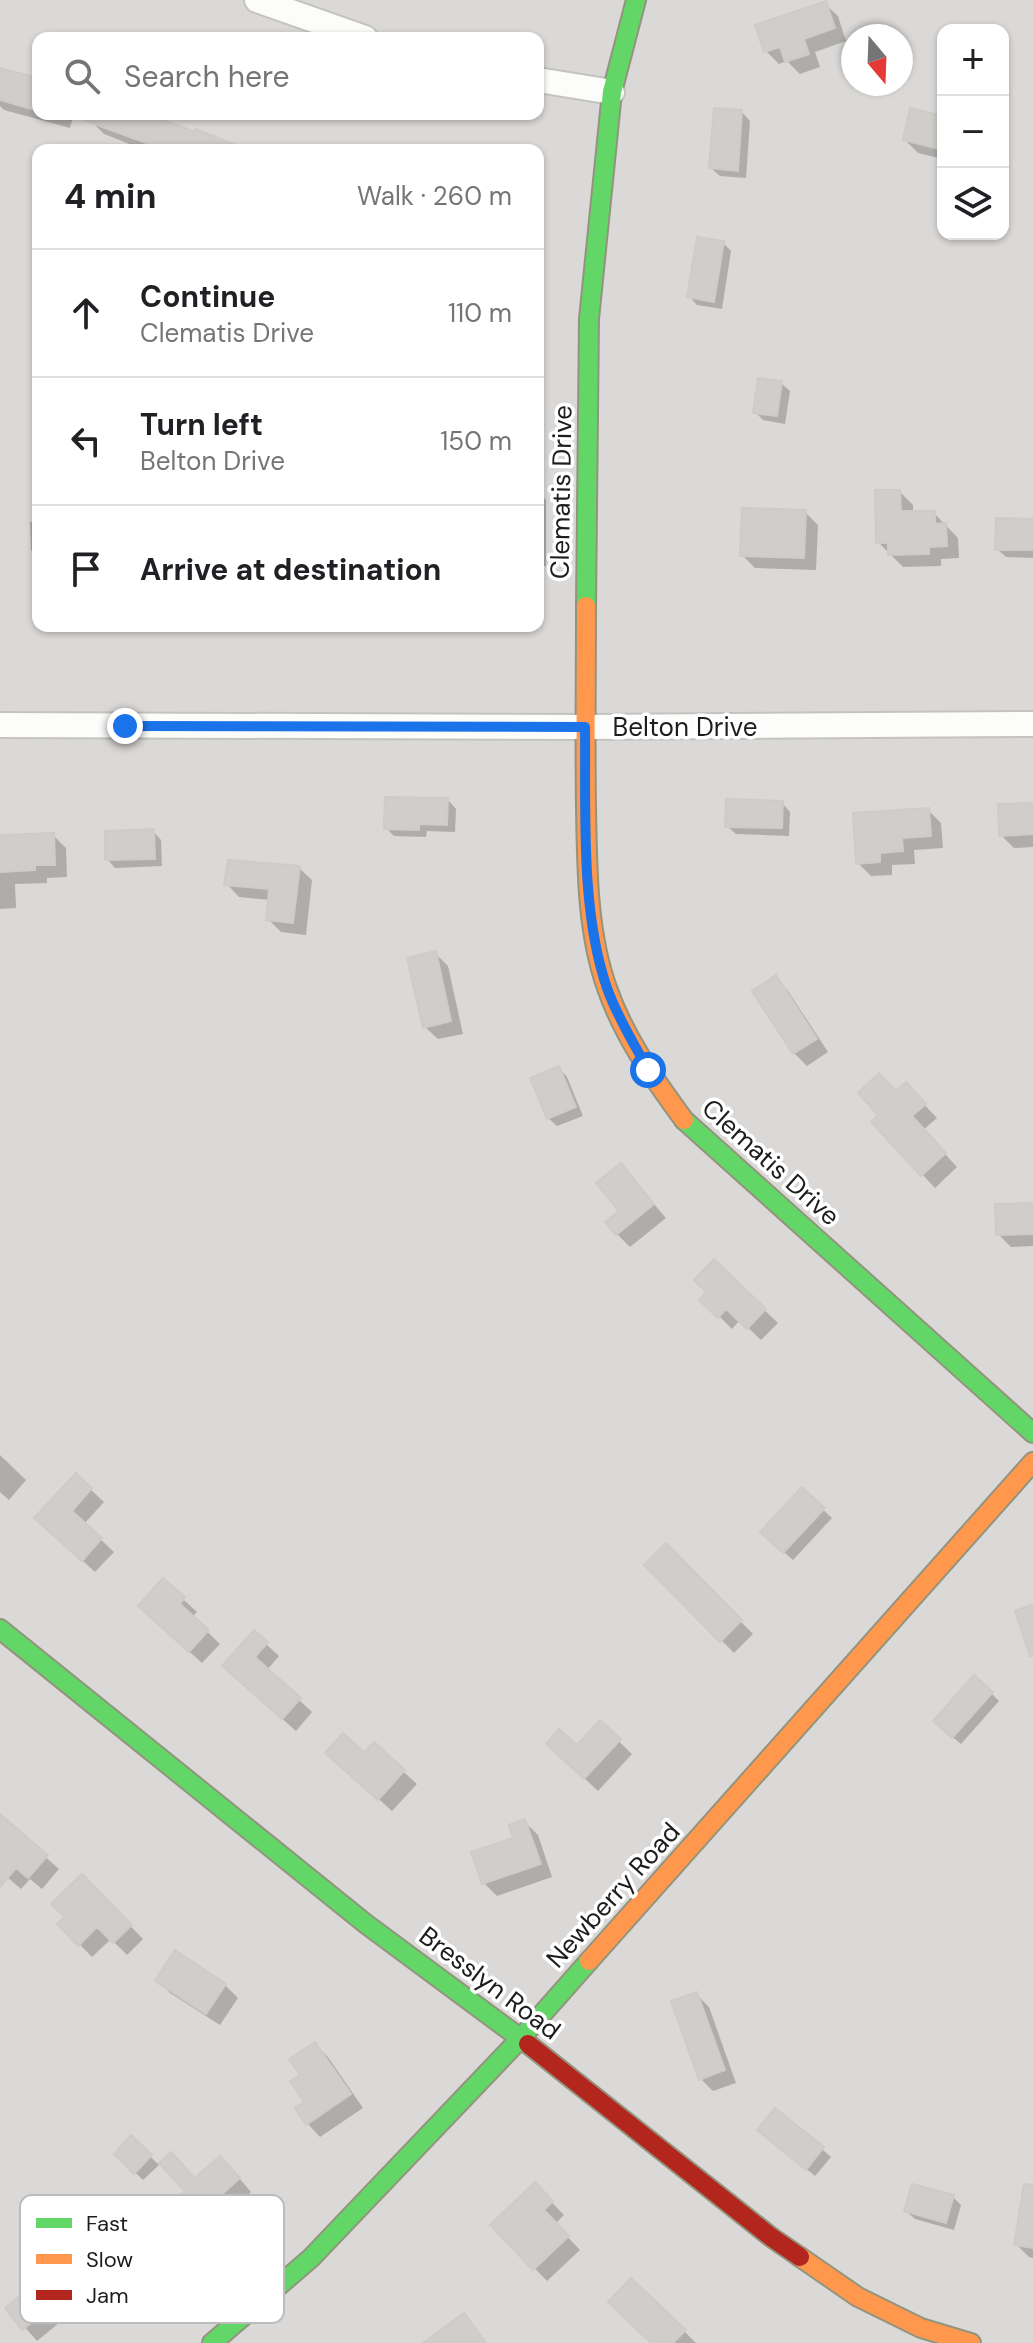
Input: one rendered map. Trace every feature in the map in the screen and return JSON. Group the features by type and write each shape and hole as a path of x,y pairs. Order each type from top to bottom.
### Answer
{"street":[{"path":"257,0 348,32"},
{"name":"Clematis Drive","path":"636,0 612,92 589,319 585,727 587,864 595,939 606,986 648,1070 684,1120 1033,1433"},
{"path":"544,81 612,92"},
{"name":"Belton Drive","path":"0,725 585,727 1033,724"},
{"name":"Newberry Road","path":"284,2281 311,2258 521,2038 1033,1462"},
{"name":"Bresslyn Road","path":"0,1629 366,1924 521,2038 771,2237 858,2297 921,2328 971,2343"},
{"name":"Newberry Road","path":"212,2343 235,2323"}],"shaded area":[{"path":"0,0 1033,0 1033,2343 0,2343"}],"building":[{"path":"826,1 835,28 804,39 809,54 785,62 780,47 764,52 755,25"},
{"path":"0,68 32,76 32,109 0,100"},
{"path":"714,108 742,110 738,171 709,168"},
{"path":"910,108 937,115 937,148 903,140"},
{"path":"84,120 164,120 233,144 149,144"},
{"path":"697,237 724,241 714,302 687,297"},
{"path":"758,378 782,381 777,416 753,413"},
{"path":"875,490 900,490 901,511 935,511 935,524 946,523 947,546 929,547 929,554 888,555 888,543 876,543"},
{"path":"742,508 806,510 804,558 740,556"},
{"path":"996,518 1033,519 1033,550 995,550"},
{"path":"385,797 448,798 447,825 419,824 419,830 384,829"},
{"path":"726,799 783,801 782,828 725,827"},
{"path":"1033,803 1033,834 999,836 998,804"},
{"path":"929,808 931,836 902,838 903,851 880,853 880,862 856,864 853,813"},
{"path":"154,829 155,859 105,860 105,831"},
{"path":"54,833 55,865 35,865 35,870 0,872 0,835"},
{"path":"228,860 300,866 293,923 266,920 269,889 224,885"},
{"path":"436,951 451,1021 423,1028 407,958"},
{"path":"776,975 817,1039 793,1054 752,991"},
{"path":"559,1066 576,1107 547,1119 530,1078"},
{"path":"879,1073 896,1091 906,1082 926,1104 912,1116 946,1153 921,1176 871,1122 878,1115 858,1093"},
{"path":"621,1163 654,1204 616,1235 605,1222 619,1211 596,1183"},
{"path":"1033,1203 1033,1234 996,1235 995,1204"},
{"path":"714,1259 766,1309 747,1329 726,1309 718,1318 699,1300 706,1292 694,1280"},
{"path":"76,1473 92,1488 72,1511 102,1538 82,1561 34,1518"},
{"path":"802,1487 825,1508 783,1553 760,1532"},
{"path":"666,1543 742,1620 720,1642 644,1565"},
{"path":"163,1578 185,1597 180,1604 209,1630 189,1652 138,1606"},
{"path":"1033,1604 1033,1656 1030,1656 1015,1611"},
{"path":"254,1630 268,1642 255,1657 301,1698 282,1719 222,1666"},
{"path":"974,1675 993,1692 952,1738 933,1721"},
{"path":"600,1720 621,1739 584,1779 546,1744 559,1729 577,1745"},
{"path":"343,1733 364,1752 374,1742 405,1770 378,1800 325,1753"},
{"path":"0,1814 48,1855 28,1878 16,1868 0,1887"},
{"path":"525,1819 541,1864 482,1884 471,1852 513,1838 509,1825"},
{"path":"82,1874 132,1925 113,1943 97,1927 78,1946 57,1924 65,1917 51,1904"},
{"path":"175,1950 226,1984 206,2014 155,1981"},
{"path":"697,1992 725,2070 699,2080 671,2001"},
{"path":"315,2042 351,2094 306,2125 295,2108 304,2102 290,2081 300,2075 289,2059"},
{"path":"775,2108 824,2147 806,2170 757,2130"},
{"path":"131,2135 152,2155 134,2174 114,2154"},
{"path":"171,2152 195,2178 220,2156 240,2178 221,2195 180,2195 185,2191 159,2163"},
{"path":"535,2182 553,2201 544,2210 569,2236 533,2270 490,2225"},
{"path":"912,2184 954,2195 946,2223 904,2211"},
{"path":"1024,2184 1033,2185 1033,2248 1014,2245"},
{"path":"631,2278 686,2330 673,2343 651,2343 608,2302"},
{"path":"20,2296 20,2323 31,2323 22,2330 5,2308"},
{"path":"464,2313 486,2343 423,2343"}],"traffic: fast":[{"path":"586,606 589,319 612,92 636,0"},
{"path":"684,1120 1033,1433"},
{"path":"0,1629 366,1924 528,2044"},
{"path":"284,2281 311,2258 521,2038 589,1961"},
{"path":"212,2343 235,2323"}],"traffic: slow":[{"path":"586,606 587,853 595,945 607,988 622,1024 684,1120"},
{"path":"589,1961 1033,1462"},
{"path":"800,2257 858,2297 921,2328 971,2343"}],"traffic: jam":[{"path":"528,2044 800,2257"}],"route":[{"path":"125,726 585,727 587,864 595,939 606,986 616,1011 648,1070"}]}
